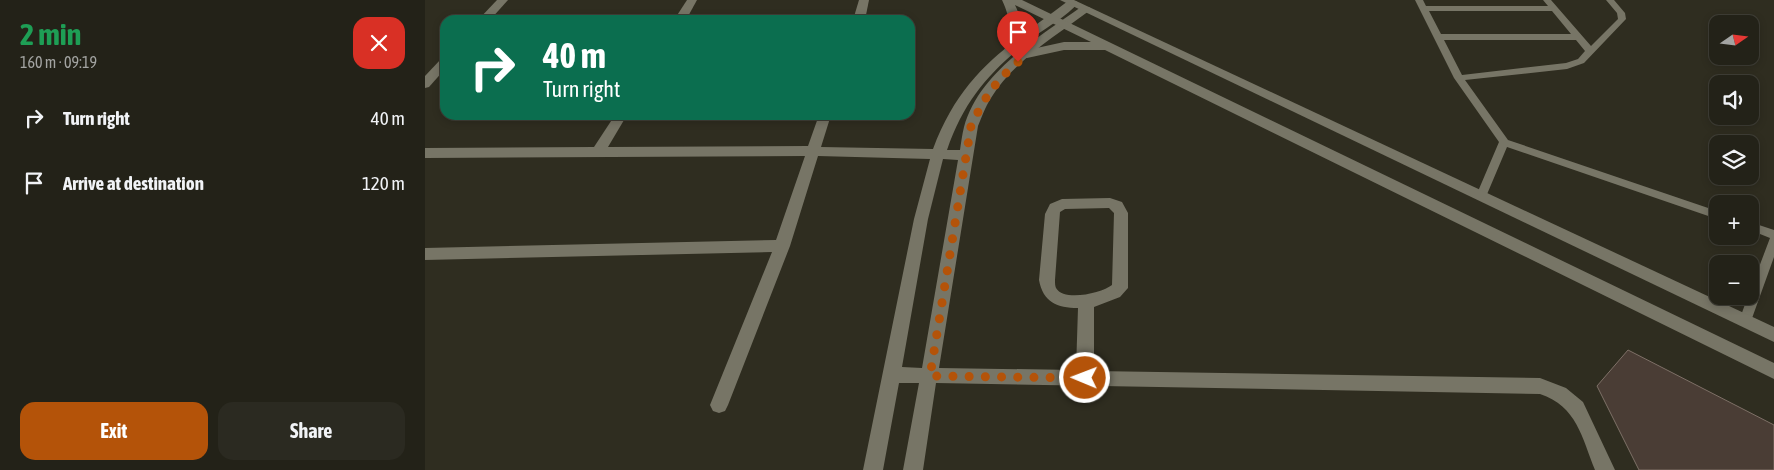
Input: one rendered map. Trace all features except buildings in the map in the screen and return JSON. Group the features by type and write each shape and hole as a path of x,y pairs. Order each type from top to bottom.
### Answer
{"street":[{"path":"490,15 503,0"},
{"path":"683,15 692,0"},
{"path":"860,15 864,0"},
{"path":"1007,0 1015,14 1018,25 1010,51"},
{"path":"1013,0 1774,371"},
{"path":"913,470 971,126 986,95 1003,75 1027,54 1074,4 1774,334"},
{"path":"873,470 893,375 925,199 939,155 956,112 973,86 995,63 1010,51 1058,22"},
{"path":"1027,54 1064,46 1108,46"},
{"path":"425,84 440,68"},
{"path":"599,151 618,120"},
{"path":"719,405 782,246 823,120"},
{"path":"425,153 812,151 965,155"},
{"path":"1110,203 1117,206 1121,213 1120,288 1115,294 1086,302 1059,299 1049,291 1047,280 1052,214 1055,208 1062,204 1110,203"},
{"path":"425,254 782,246"},
{"path":"1085,378 1086,302"},
{"path":"893,375 1540,386 1554,390 1566,397 1577,408 1605,470"}],"lane":[{"path":"1547,0 1590,52"},
{"path":"1459,78 1567,66 1581,60 1622,19 1621,13 1610,0"},
{"path":"1555,9 1421,4 1459,78 1504,142 1709,212"},
{"path":"1438,37 1577,36"},
{"path":"1481,196 1504,142"},
{"path":"1759,229 1774,235"},
{"path":"1745,321 1774,241"}],"route":[{"path":"1018,62 1003,75 986,95 971,126 930,376 1085,378"}]}
